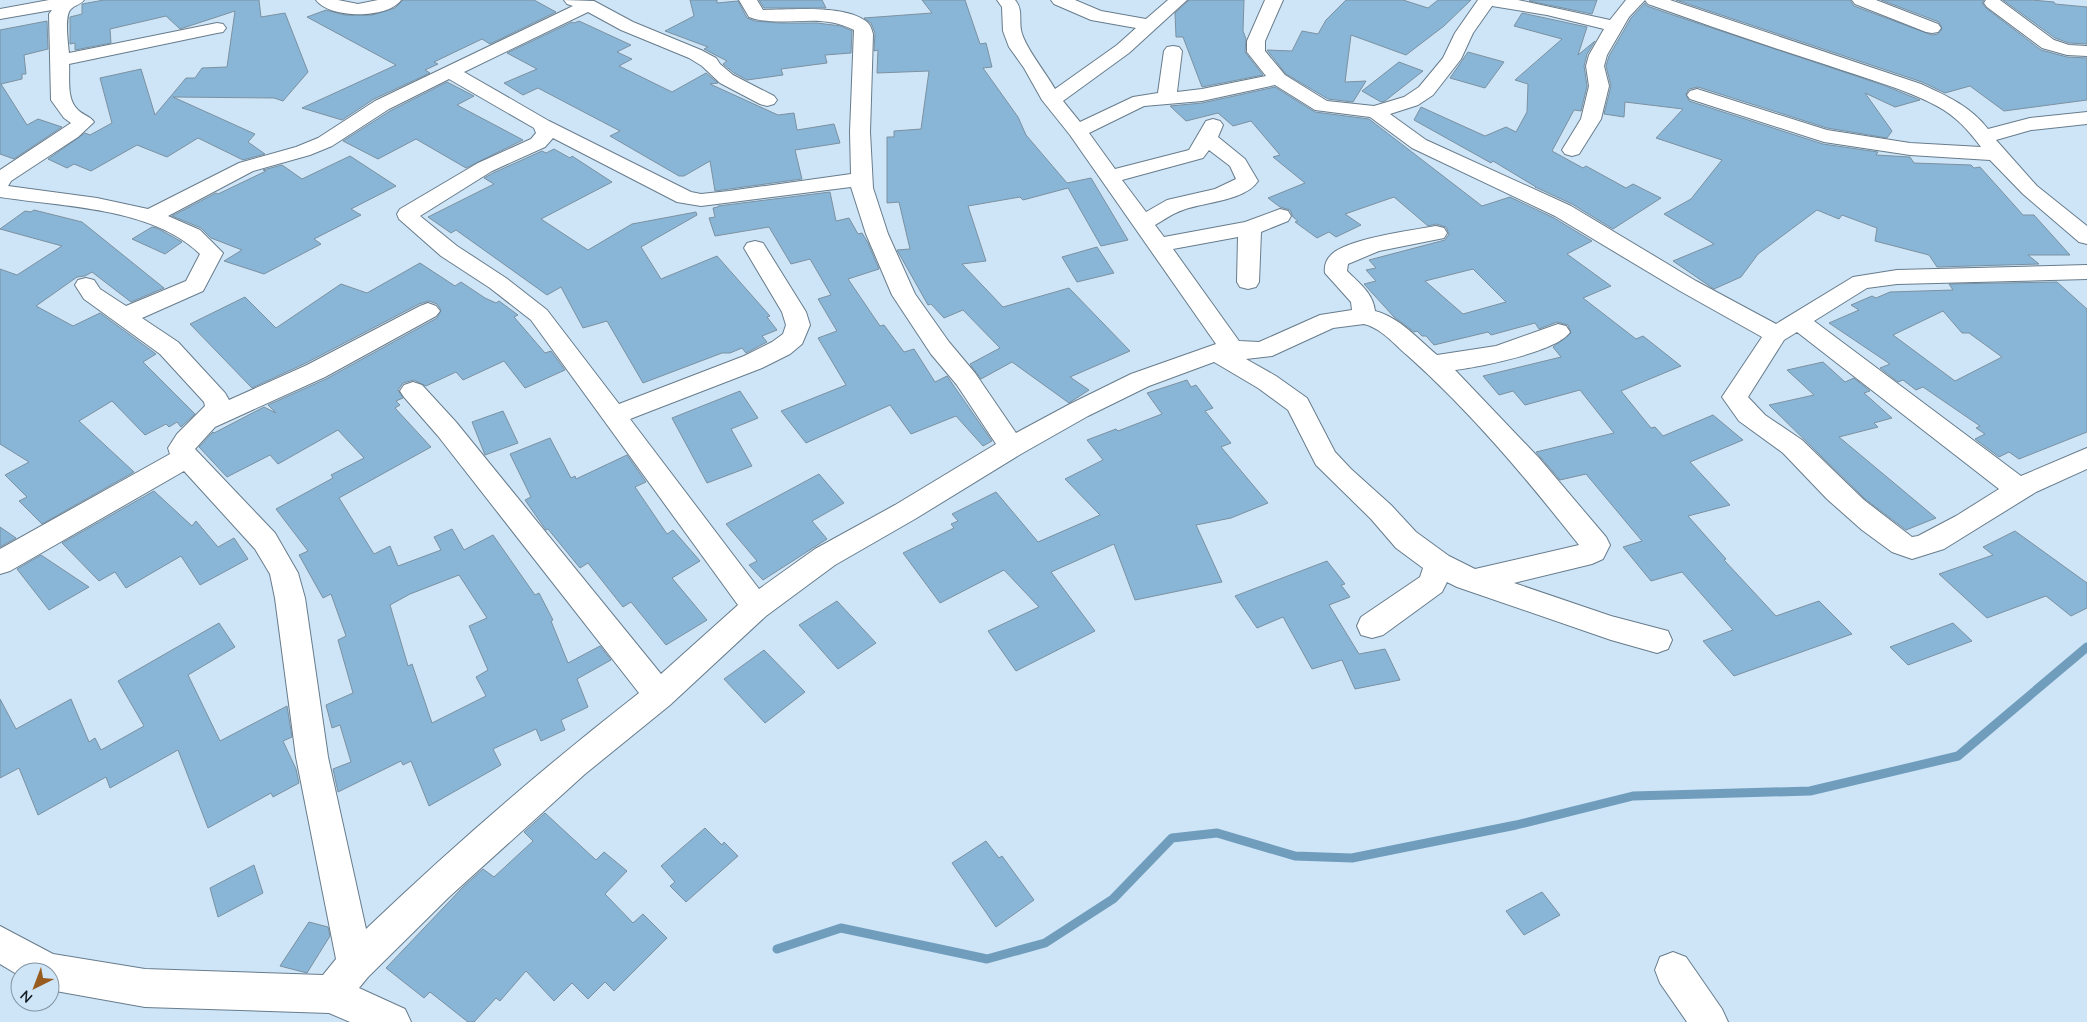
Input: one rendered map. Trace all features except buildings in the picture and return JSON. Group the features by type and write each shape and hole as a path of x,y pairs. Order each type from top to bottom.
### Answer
{"street":[{"path":"0,14 74,0"},
{"path":"0,182 4,177 71,133 84,122 71,114 60,100 58,14 65,4 74,0"},
{"path":"325,0 334,6 356,10 384,4 392,0"},
{"path":"748,0 756,13 761,15 809,14 836,17 862,27 864,34 860,132 861,179 862,188 877,234 904,295 940,348 966,378 1012,447"},
{"path":"1006,0 1011,6 1012,31 1018,48 1033,67 1052,100 1077,131 1158,245 1223,349 1298,404 1325,458 1381,512 1406,540 1439,564 1475,581 1612,628 1657,640"},
{"path":"1060,0 1097,16 1150,25"},
{"path":"1052,100 1123,49 1178,0"},
{"path":"1274,0 1256,41 1256,52 1278,79 1322,106 1375,112 1411,101 1426,91 1452,59 1464,33 1488,0 1547,10 1613,26"},
{"path":"1572,150 1591,119 1599,86 1596,62 1613,26 1636,0"},
{"path":"1654,0 1934,96 1962,113 1973,123 1996,154 2030,190 2087,237"},
{"path":"1861,0 1932,28"},
{"path":"151,216 246,167 325,142 382,106 581,2 626,26 695,54 709,62 711,67 724,77 767,100"},
{"path":"1993,3 2048,44 2067,50 2087,51"},
{"path":"59,60 217,28"},
{"path":"1167,98 1173,51"},
{"path":"449,71 487,95 542,125 685,197 701,200 861,179"},
{"path":"1077,131 1130,104 1140,101 1202,95 1278,79"},
{"path":"1697,95 1824,136 1910,149 1996,154"},
{"path":"1375,112 1419,144 1563,211 1688,286 1776,334"},
{"path":"1983,137 2039,122 2087,118"},
{"path":"542,125 546,134 538,143 485,167 408,214 410,219 449,251 498,283 539,315 756,607"},
{"path":"1109,177 1196,154 1210,132 1238,164 1248,181 1222,194 1175,205 1142,223"},
{"path":"0,191 88,204 151,216 190,234 212,253 195,286 140,308 124,318"},
{"path":"1158,245 1250,228 1280,216"},
{"path":"1248,282 1250,228"},
{"path":"1364,316 1362,300 1336,273 1337,263 1341,258 1351,253 1396,240 1436,233"},
{"path":"615,415 753,362 781,348 792,338 798,325 794,312 755,248"},
{"path":"2087,272 1897,277 1861,282 1776,334 1735,397 1739,406 1748,416 1796,450 1816,473 1900,545 1913,548 1933,541 1991,509 2019,489 2087,458"},
{"path":"86,286 92,294 124,318 169,348 216,399 218,408 181,448 186,457 265,541 284,574 290,598 312,757 355,964"},
{"path":"208,420 316,371 428,311"},
{"path":"330,994 355,964 436,885 566,770 659,695 756,607 825,557 905,512 1012,447 1079,410 1140,380 1223,349 1263,350 1328,321 1364,316 1377,319 1387,325 1449,378 1530,465 1596,546 1592,551 1582,556 1475,581"},
{"path":"1798,321 2019,489"},
{"path":"1432,364 1466,361 1533,345 1558,332"},
{"path":"413,391 447,429 659,695"},
{"path":"0,563 186,457"},
{"path":"1372,626 1432,584 1439,564"},
{"path":"0,944 32,962"},
{"path":"1673,970 1709,1022"},
{"path":"60,974 146,988 330,994 392,1022"}],"waterway":[{"path":"777,949 841,928 987,959 1045,943 1113,899 1172,838 1217,833 1295,856 1352,858 1516,825 1633,796 1810,791 1958,756 2087,647"}]}
